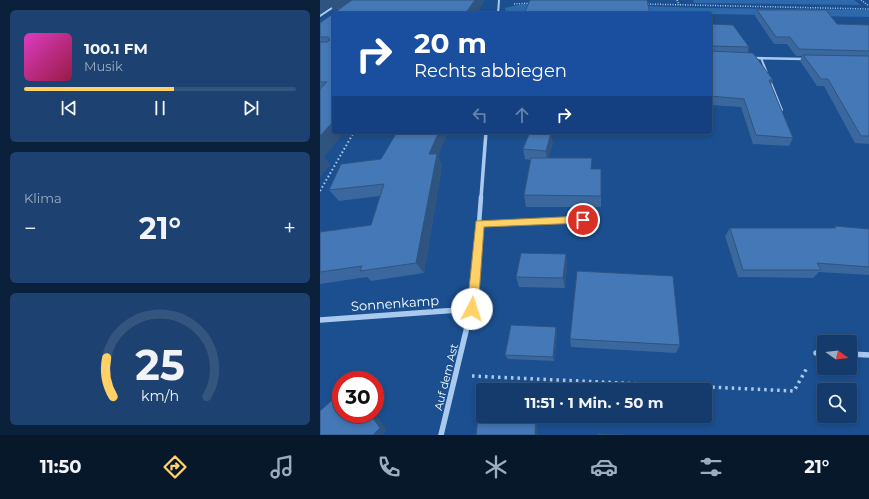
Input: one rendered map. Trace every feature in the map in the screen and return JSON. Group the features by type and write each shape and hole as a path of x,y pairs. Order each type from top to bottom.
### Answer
{"street":[{"path":"320,16 344,0"},
{"path":"498,12 499,0"},
{"path":"746,58 812,59"},
{"name":"Auf dem Ast","path":"441,435 472,309 486,134"},
{"name":"Sonnenkamp","path":"320,320 472,309"},
{"path":"857,354 869,355"}],"lane":[{"path":"761,58 782,110"},
{"path":"479,224 583,220"}],"path":[{"path":"644,0 644,4 869,9"},
{"path":"677,0 679,5"},
{"path":"687,0 689,5"},
{"path":"861,0 869,6"},
{"path":"499,6 533,3"},
{"path":"320,190 353,134"},
{"path":"456,376 794,391 816,353"}],"shaded area":[{"path":"693,0 854,0 861,5 694,3"},
{"path":"557,3 703,8 869,10 869,17 712,14 712,12 506,12 505,8 523,4"}],"building":[{"path":"352,0 475,0 466,12 335,12"},
{"path":"530,0 647,0 650,12 525,12"},
{"path":"757,10 826,10 837,24 869,25 869,51 799,49 790,37 776,37"},
{"path":"332,14 332,123 320,136 320,89 327,82 320,82 320,42 327,42 330,40 328,37 320,37 320,23"},
{"path":"712,24 733,25 749,47 712,46"},
{"path":"712,51 753,53 773,80 769,80 793,138 756,135 744,99 712,96"},
{"path":"803,55 869,56 869,136 861,136 828,79 821,79"},
{"path":"396,134 438,134 429,154 437,154 416,263 360,271 362,266 320,272 320,232 371,225 384,184 329,190 341,164 381,159"},
{"path":"529,134 550,134 546,151 523,149"},
{"path":"531,158 592,158 591,169 601,169 601,196 524,195"},
{"path":"835,226 869,229 869,267 817,263 821,270 743,270 730,228 836,228"},
{"path":"521,253 566,254 563,278 516,277"},
{"path":"577,271 673,276 680,345 570,339"},
{"path":"511,325 556,327 553,357 505,355"},
{"path":"332,400 332,423 376,423 380,428 373,435 320,435 320,411"},
{"path":"477,423 536,423 535,435 476,435"},
{"path":"598,434 624,435 598,435"}],"route":[{"path":"472,309 479,224 583,220"}]}
